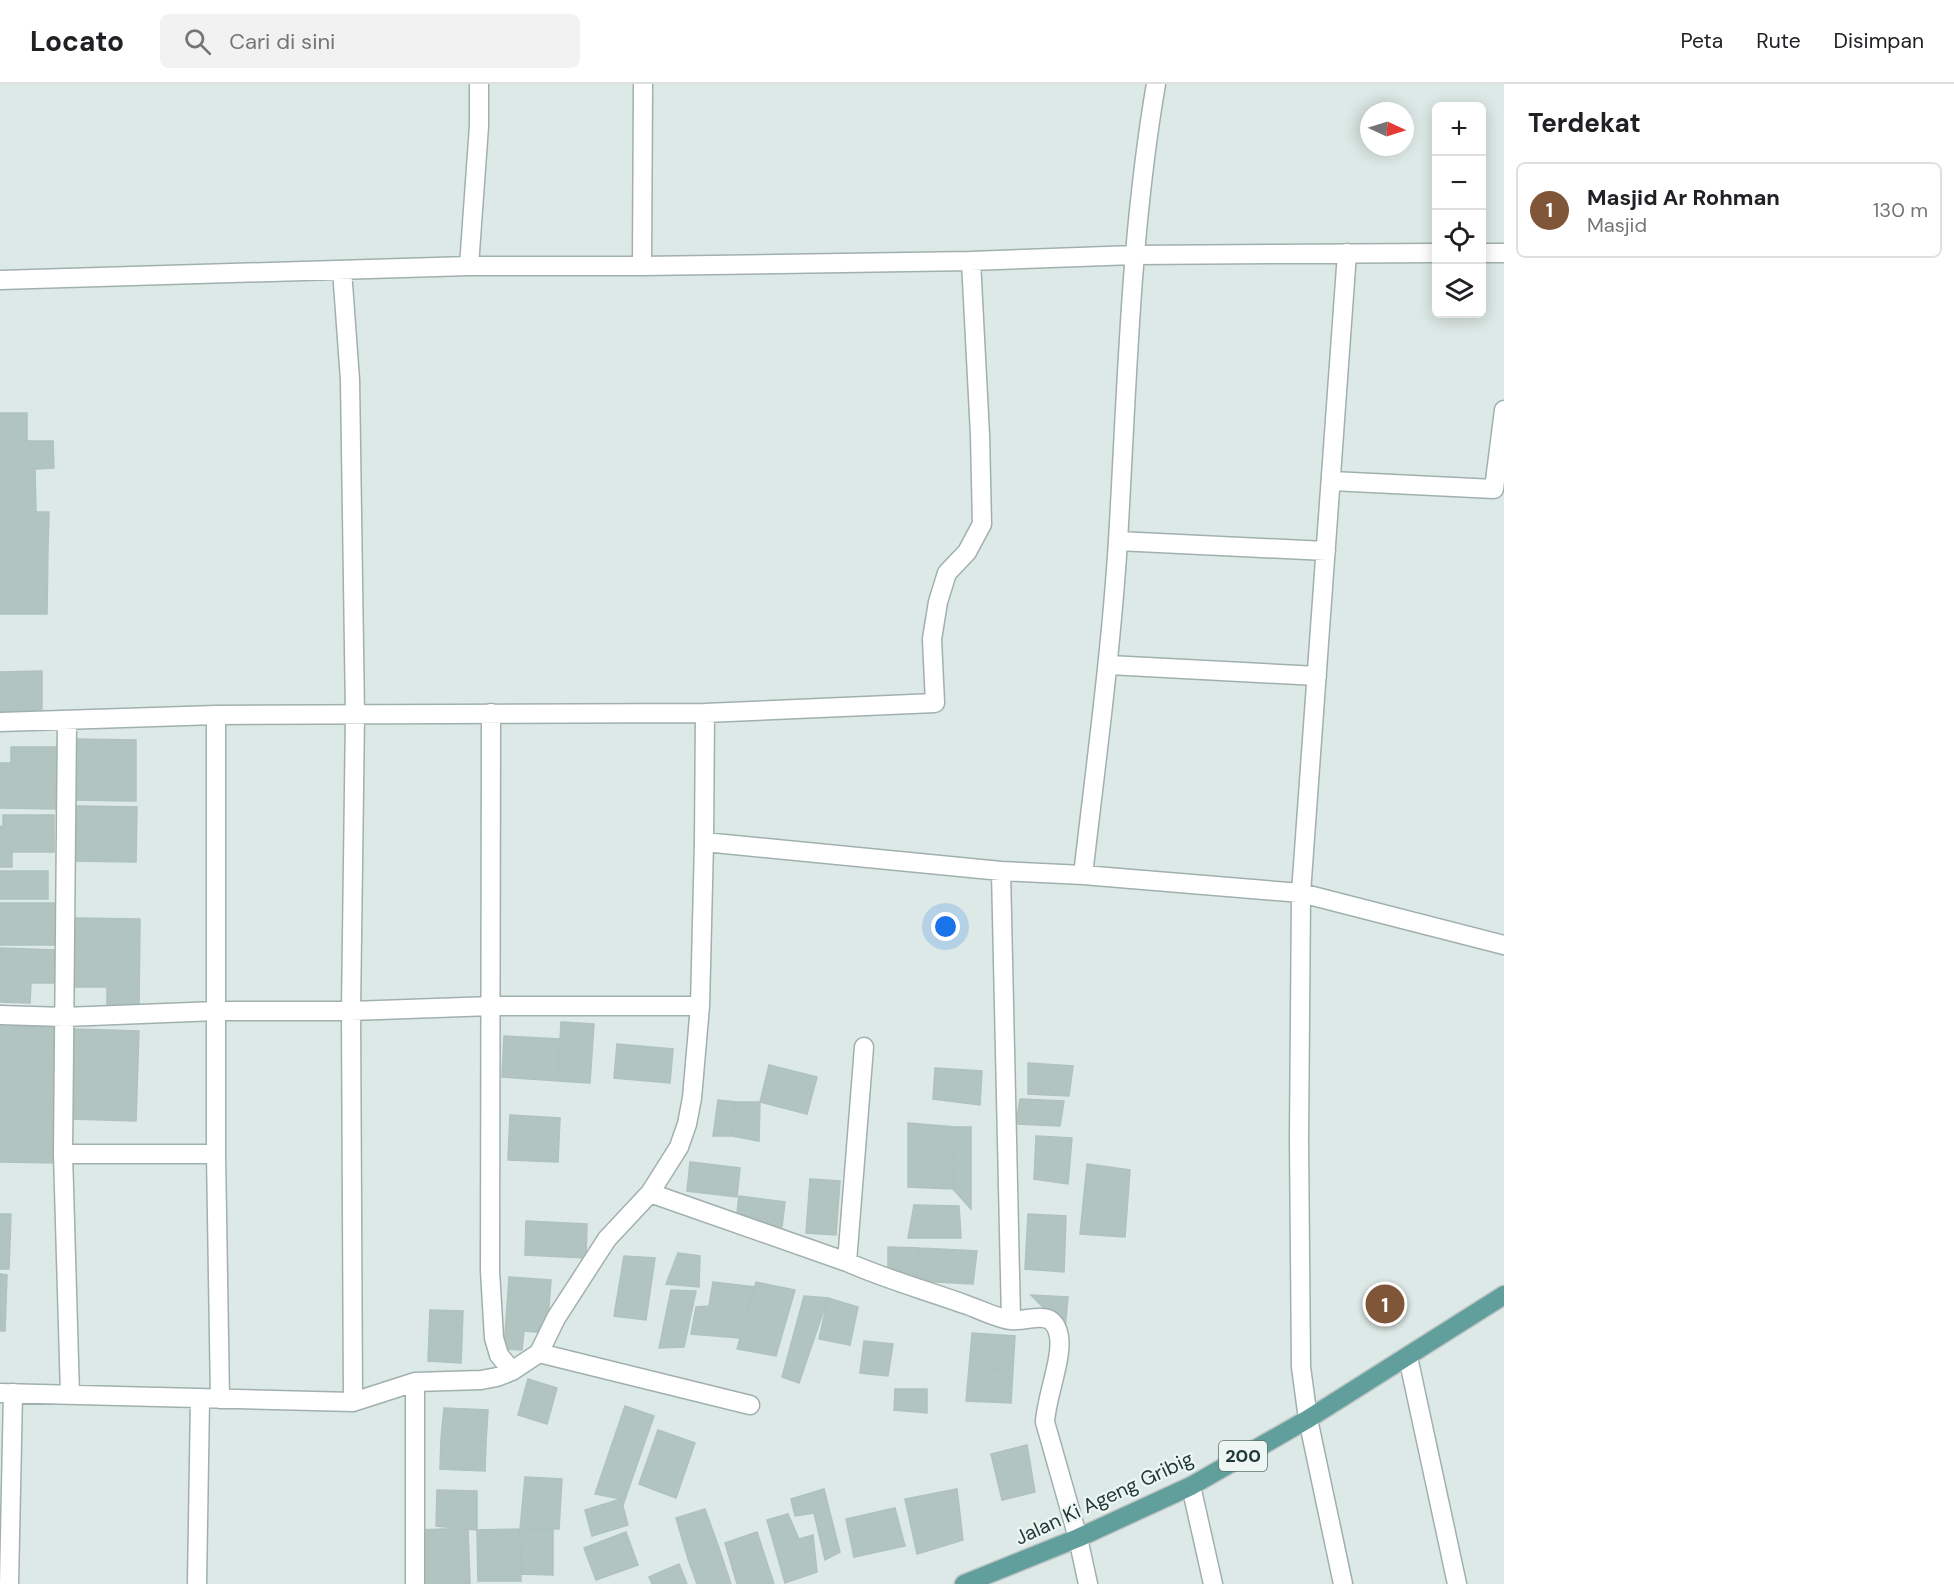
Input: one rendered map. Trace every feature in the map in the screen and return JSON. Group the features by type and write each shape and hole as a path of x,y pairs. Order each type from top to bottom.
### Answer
{"main road":[{"name":"Jalan Ki Ageng Gribig","path":"964,1584 1078,1538 1191,1486 1308,1419 1504,1295"}],"street":[{"path":"469,266 479,126 479,84"},
{"path":"642,266 643,84"},
{"path":"1083,875 1108,665 1118,541 1134,255 1156,84"},
{"path":"1343,1584 1308,1419 1300,1367 1301,893 1347,253"},
{"path":"0,280 469,266 642,266 971,261 1134,255 1432,253"},
{"path":"1486,253 1504,253"},
{"path":"0,722 216,716 705,713 935,703 932,639 938,602 947,573 971,547 982,524 971,261"},
{"path":"342,270 350,380 355,715 351,1011 353,1402"},
{"path":"1332,482 1499,490 1504,410"},
{"path":"1118,541 1326,551"},
{"path":"1108,665 1317,676"},
{"path":"491,713 491,1308 494,1338 499,1355 512,1371"},
{"path":"9,1584 7,1393 353,1402 416,1382 481,1380 497,1377 512,1371 539,1353 556,1318 608,1239 650,1193 679,1147 687,1124 692,1098 700,1006 705,713"},
{"path":"216,716 216,1154 220,1399"},
{"path":"67,720 63,1154 70,1395"},
{"path":"704,842 1001,871 1083,875 1301,893 1504,945"},
{"path":"1001,871 1011,1320"},
{"path":"0,1015 65,1017 217,1011 351,1011 492,1006 700,1006"},
{"path":"848,1262 864,1047"},
{"path":"63,1154 216,1154"},
{"path":"650,1193 1011,1320 1041,1317 1053,1321 1059,1332 1060,1348 1046,1406 1046,1422 1078,1538 1088,1584"},
{"path":"539,1353 750,1405"},
{"path":"1408,1357 1457,1584"},
{"path":"415,1584 416,1382"},
{"path":"197,1584 200,1399"},
{"path":"1191,1486 1213,1584"}],"building":[{"path":"0,413 27,413 27,441 53,441 54,468 35,469 36,512 0,512"},
{"path":"0,512 49,512 48,547 0,547"},
{"path":"0,547 48,547 47,614 0,614"},
{"path":"42,671 42,715 0,715 0,672"},
{"path":"75,739 136,740 136,801 74,800"},
{"path":"11,747 58,747 58,809 0,808 0,763 11,763"},
{"path":"75,806 137,807 136,862 74,861"},
{"path":"3,815 54,815 54,852 12,852 12,867 0,867 0,826 3,827"},
{"path":"0,871 48,871 48,899 0,899"},
{"path":"0,903 56,903 56,945 0,945"},
{"path":"75,918 140,919 139,1008 107,1007 107,987 74,987"},
{"path":"0,948 56,950 56,983 31,983 30,1003 0,1002"},
{"path":"561,1022 594,1024 590,1083 558,1081"},
{"path":"0,1026 60,1027 57,1102 0,1100"},
{"path":"73,1029 139,1031 136,1121 70,1119"},
{"path":"504,1036 560,1039 558,1081 502,1077"},
{"path":"617,1044 673,1049 670,1083 614,1078"},
{"path":"1028,1063 1073,1066 1069,1096 1028,1094"},
{"path":"769,1065 817,1077 807,1114 760,1102"},
{"path":"935,1068 982,1071 980,1105 933,1099"},
{"path":"1020,1099 1064,1101 1060,1126 1016,1124"},
{"path":"0,1100 57,1102 58,1163 0,1162"},
{"path":"718,1100 736,1102 732,1136 713,1136"},
{"path":"736,1102 760,1102 759,1141 732,1136"},
{"path":"510,1115 560,1118 558,1162 508,1160"},
{"path":"908,1123 955,1127 953,1189 908,1187"},
{"path":"955,1127 971,1127 971,1209 953,1189"},
{"path":"1036,1136 1072,1138 1068,1184 1034,1179"},
{"path":"690,1162 740,1168 737,1197 687,1191"},
{"path":"1087,1164 1130,1170 1125,1237 1080,1234"},
{"path":"810,1179 840,1181 836,1235 806,1233"},
{"path":"739,1196 785,1202 782,1227 736,1221"},
{"path":"914,1205 959,1206 961,1238 908,1238"},
{"path":"0,1214 11,1214 9,1269 0,1269"},
{"path":"1028,1214 1066,1216 1064,1272 1025,1269"},
{"path":"526,1221 587,1224 586,1258 525,1255"},
{"path":"888,1247 919,1248 917,1281 888,1271"},
{"path":"919,1248 977,1251 973,1284 917,1281"},
{"path":"678,1253 700,1256 699,1287 666,1284"},
{"path":"624,1256 655,1258 646,1320 614,1316"},
{"path":"0,1274 7,1275 5,1331 0,1331"},
{"path":"509,1277 551,1280 547,1333 524,1331 522,1350 504,1349"},
{"path":"713,1282 755,1287 740,1338 691,1334 696,1307 709,1306"},
{"path":"756,1282 795,1290 776,1356 737,1349"},
{"path":"671,1290 696,1291 684,1347 659,1348"},
{"path":"1031,1295 1068,1297 1065,1329"},
{"path":"804,1296 828,1298 799,1383 782,1377"},
{"path":"828,1298 858,1307 850,1345 819,1339"},
{"path":"430,1310 463,1311 461,1363 428,1361"},
{"path":"972,1333 1015,1336 1013,1370 969,1368"},
{"path":"864,1341 893,1344 888,1376 860,1373"},
{"path":"969,1368 1013,1370 1011,1403 966,1401"},
{"path":"528,1379 557,1388 547,1424 518,1415"},
{"path":"895,1389 927,1389 927,1413 894,1410"},
{"path":"625,1406 654,1416 623,1505 621,1499 595,1494"},
{"path":"444,1408 488,1410 486,1442 441,1439"},
{"path":"658,1430 695,1443 676,1498 639,1484"},
{"path":"441,1439 486,1442 485,1471 440,1469"},
{"path":"1027,1445 1035,1492 1002,1500 991,1454"},
{"path":"525,1477 562,1479 559,1529 520,1529"},
{"path":"824,1489 840,1552 825,1560 814,1513 795,1516 791,1499"},
{"path":"957,1489 963,1540 917,1554 905,1499"},
{"path":"437,1490 477,1491 477,1530 436,1526"},
{"path":"621,1499 628,1525 592,1536 585,1510"},
{"path":"895,1508 905,1546 854,1557 846,1519"},
{"path":"705,1509 719,1548 688,1559 676,1518"},
{"path":"788,1514 799,1539 813,1535 817,1572 785,1583 767,1520"},
{"path":"553,1527 553,1575 522,1574 520,1529"},
{"path":"468,1528 470,1584 422,1584 420,1530"},
{"path":"520,1529 521,1581 478,1581 477,1530"},
{"path":"626,1532 638,1565 596,1580 584,1548"},
{"path":"757,1532 774,1584 737,1584 725,1543"},
{"path":"719,1548 731,1584 697,1584 688,1559"},
{"path":"679,1564 687,1584 652,1584 649,1577"}],"place":[{"name":"Masjid Ar Rohman","path":"1385,1304"}]}
